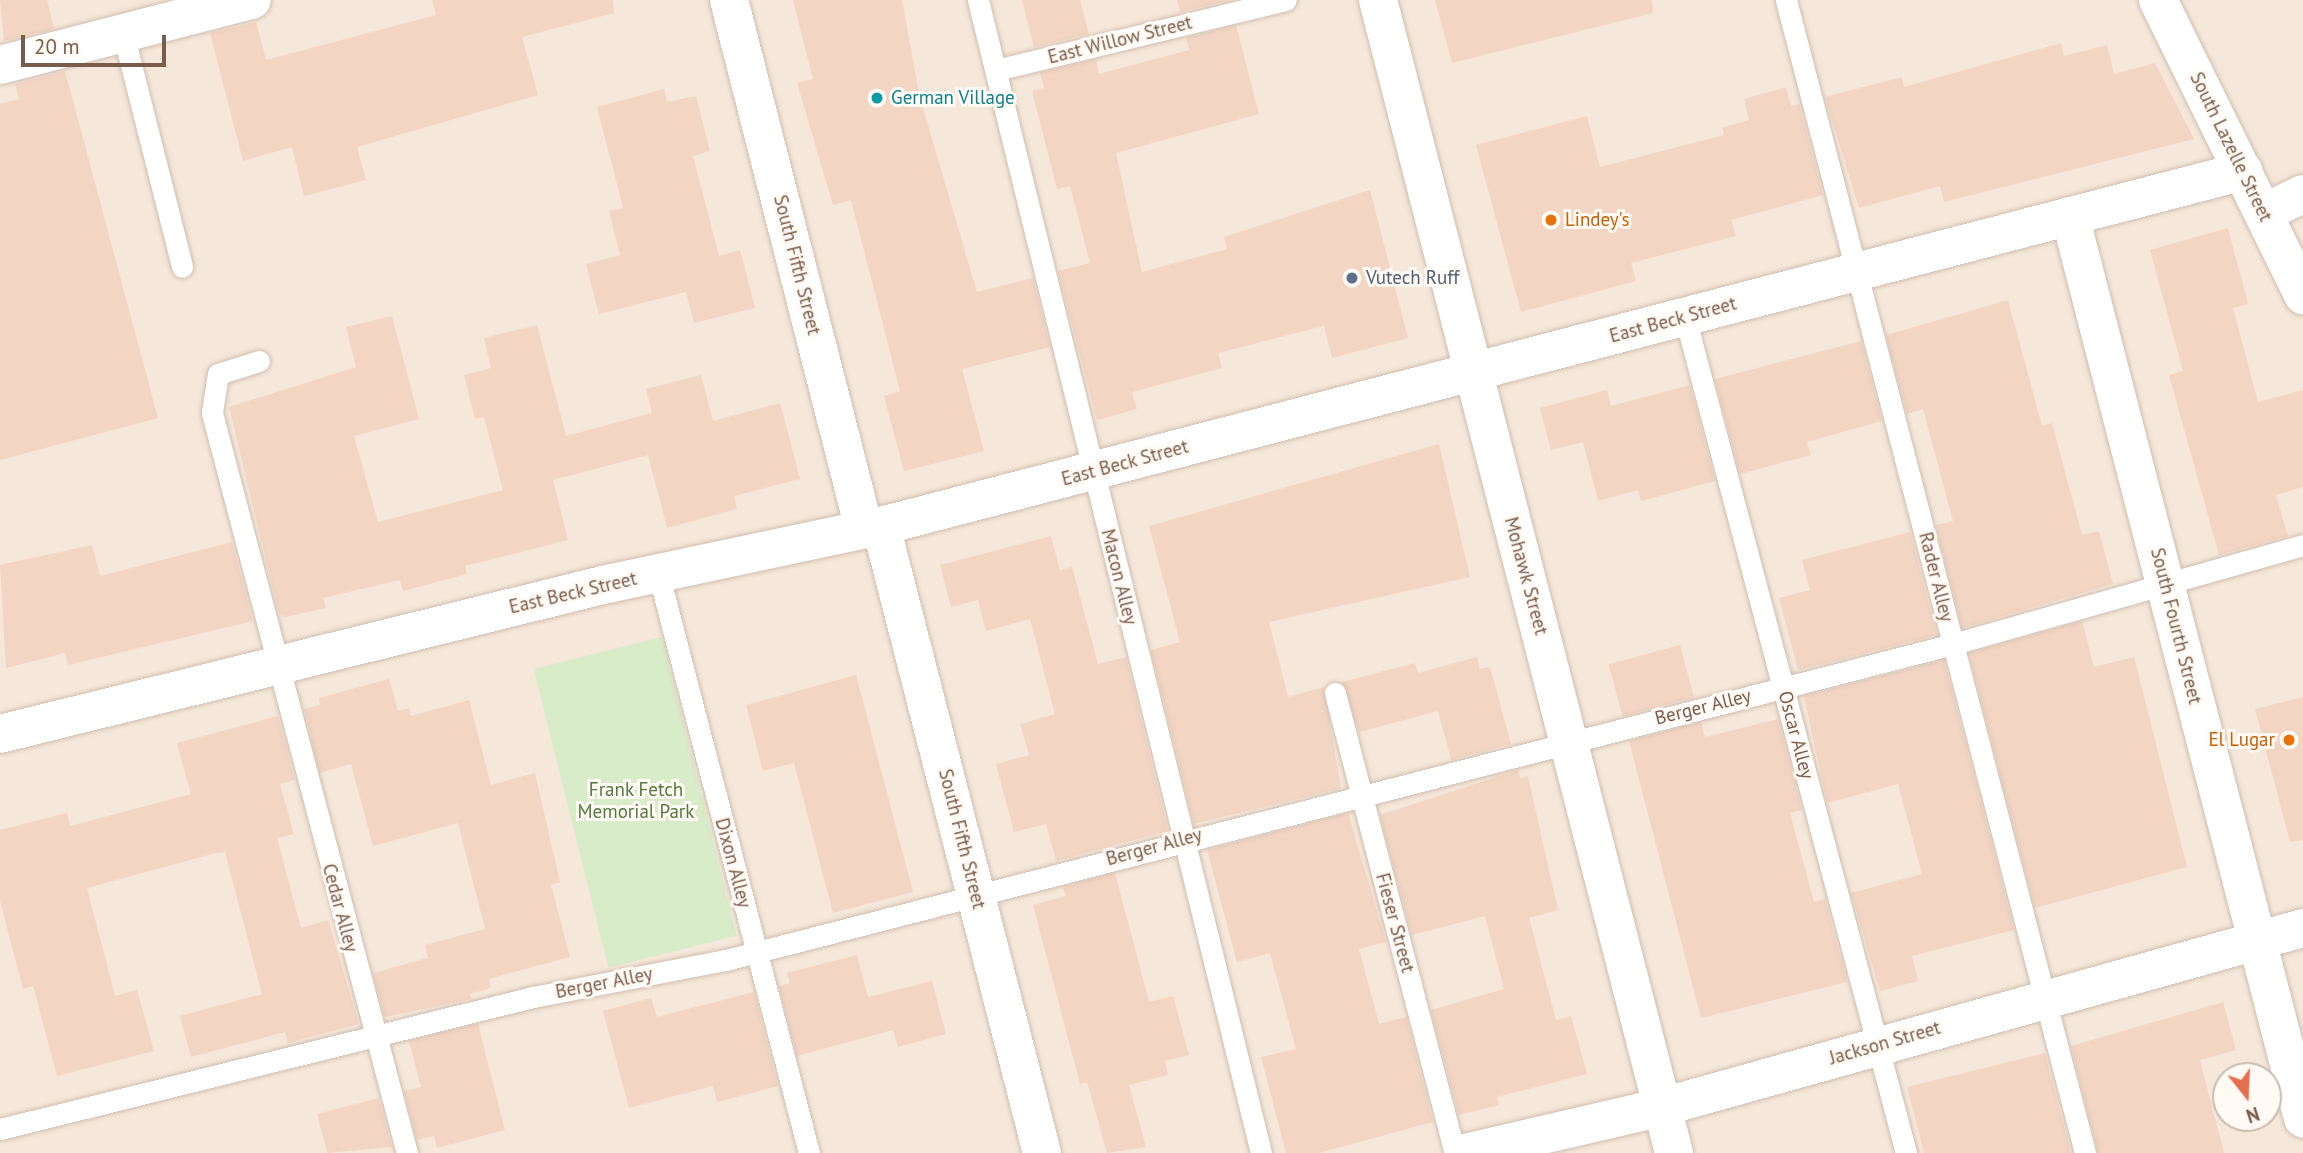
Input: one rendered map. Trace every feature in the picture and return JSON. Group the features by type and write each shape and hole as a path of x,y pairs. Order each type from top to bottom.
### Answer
{"street":[{"path":"0,65 252,0"},
{"name":"South Fifth Street","path":"729,0 872,527 975,892 1042,1153"},
{"name":"Mohawk Street","path":"1378,0 1674,1153"},
{"name":"South Lazelle Street","path":"2158,0 2303,295"},
{"name":"East Beck Street","path":"0,734 273,664 658,572 872,527 2244,171"},
{"path":"2264,214 2303,194"},
{"name":"South Fourth Street","path":"2070,216 2303,1118"},
{"name":"Jackson Street","path":"1465,1153 1662,1107 2045,998 2303,929"}],"lane":[{"name":"Macon Alley","path":"978,0 1261,1153"},
{"name":"East Willow Street","path":"996,70 1286,0"},
{"name":"Rader Alley","path":"1786,0 2085,1153"},
{"path":"123,33 182,267"},
{"name":"Oscar Alley","path":"1685,317 1906,1153"},
{"name":"Cedar Alley","path":"259,361 218,374 212,413 273,664 407,1153"},
{"name":"Berger Alley","path":"0,1129 374,1035 757,952 975,892 1953,644 2303,545"},
{"name":"Dixon Alley","path":"658,572 809,1153"},
{"name":"Fieser Street","path":"1335,693 1455,1153"}],"shaded area":[{"path":"0,0 2303,0 2303,1153 0,1153"}],"green space":[{"name":"Frank Fetch Memorial Park","path":"662,637 737,936 608,968 534,669"}],"building":[{"path":"0,0 47,0 54,29 4,41"},
{"path":"432,0 613,0 614,13 522,37 538,95 357,147 366,180 304,196 292,147 243,161 210,33 256,22 266,60 436,15"},
{"path":"793,0 902,0 920,98 977,292 1033,278 1050,347 962,369 984,451 904,471 884,396 900,391 851,200 833,205 797,83 813,79"},
{"path":"1022,0 1080,0 1089,34 1034,47"},
{"path":"1177,0 1230,0 1180,12"},
{"path":"1435,0 1652,0 1653,13 1452,63"},
{"path":"1236,25 1259,114 1116,153 1142,272 1227,249 1224,237 1370,190 1408,338 1332,358 1324,326 1218,353 1222,368 1132,392 1137,409 1097,420 1058,271 1090,263 1070,186 1057,189 1032,91 1044,88 1040,73 1096,59 1099,74 1189,50 1186,38"},
{"path":"2061,43 2064,56 2107,45 2114,74 2155,63 2194,139 1944,202 1940,186 1859,208 1825,97 1902,77 1904,87"},
{"path":"65,71 158,418 0,460 0,104 19,99 15,84"},
{"path":"1786,87 1791,106 1799,104 1823,195 1731,220 1736,236 1631,263 1636,281 1521,312 1476,145 1587,116 1600,167 1724,135 1722,128 1749,120 1744,99"},
{"path":"664,89 667,102 696,96 710,151 693,156 719,256 740,250 755,308 694,323 686,292 599,314 586,264 620,255 609,211 623,208 597,107"},
{"path":"2228,228 2248,304 2233,308 2258,402 2303,390 2303,487 2276,495 2288,536 2219,555 2169,375 2183,371 2150,250"},
{"path":"2008,300 2042,426 2052,423 2082,535 2099,531 2113,584 1962,628 1936,525 1953,521 1923,409 1907,414 1886,335"},
{"path":"392,316 419,419 354,436 378,522 503,490 484,417 475,419 464,375 491,368 484,338 537,325 566,436 652,413 646,389 701,375 713,421 780,403 800,479 734,496 737,509 667,528 648,455 553,480 568,540 465,566 467,574 403,591 400,580 323,598 326,608 286,617 279,614 229,407 356,367 346,327"},
{"path":"1861,341 1882,421 1807,442 1811,455 1740,474 1715,379"},
{"path":"1690,385 1715,481 1641,501 1638,490 1598,501 1583,442 1551,450 1540,408 1607,390 1611,406"},
{"path":"1439,444 1470,577 1269,622 1288,697 1324,687 1341,788 1194,824 1151,650 1180,642 1149,526"},
{"path":"1910,532 1937,635 1798,670 1779,598 1810,590 1802,560"},
{"path":"1051,536 1060,570 1072,567 1098,664 1126,657 1168,831 1056,861 1046,824 1014,832 996,764 1029,755 1020,724 1055,714 1030,619 986,631 978,600 951,607 940,565"},
{"path":"232,542 253,621 68,665 65,653 6,668 0,565 92,545 100,576"},
{"path":"2082,621 2094,667 2134,657 2187,867 2035,908 1969,653"},
{"path":"1680,645 1694,697 1622,716 1609,664"},
{"path":"1477,657 1480,669 1490,667 1511,744 1451,760 1438,711 1359,732 1342,682 1415,663 1418,673"},
{"path":"1944,660 2014,930 1912,956 1918,981 1880,991 1851,893 1922,874 1898,784 1827,803 1804,696"},
{"path":"856,675 913,892 833,913 794,763 763,771 746,705"},
{"path":"389,679 398,711 409,708 411,716 469,700 491,785 535,773 560,882 551,885 570,957 489,979 491,988 470,994 471,999 385,1017 373,973 428,958 425,945 485,929 458,823 373,846 351,764 320,773 304,709 320,705 319,698"},
{"path":"2303,697 2303,840 2290,842 2255,709"},
{"path":"278,716 295,780 280,784 294,834 277,838 301,928 328,920 359,1024 288,1043 285,1032 191,1057 180,1016 262,994 225,852 216,853 87,888 115,996 137,990 154,1051 57,1076 33,986 23,989 0,901 0,830 67,813 70,826 191,794 177,743"},
{"path":"1778,719 1802,810 1790,813 1814,902 1825,899 1847,982 1701,1018 1629,741 1701,722 1705,737"},
{"path":"1518,770 1520,778 1528,776 1558,910 1529,918 1556,1020 1571,1016 1587,1074 1497,1097 1499,1105 1459,1115 1431,1010 1504,989 1485,916 1412,935 1380,815"},
{"path":"1348,813 1386,942 1359,949 1379,1024 1406,1017 1433,1122 1319,1153 1286,1153 1261,1057 1296,1049 1270,953 1237,962 1207,850"},
{"path":"1115,873 1149,1002 1173,996 1189,1055 1165,1061 1168,1075 1129,1085 1146,1147 1107,1153 1087,1082 1080,1084 1033,905 1066,896 1063,887"},
{"path":"857,955 868,997 932,981 946,1034 898,1047 893,1030 797,1056 779,986 790,983 787,973"},
{"path":"754,992 778,1086 717,1102 713,1086 629,1108 603,1011 651,998 657,1017"},
{"path":"2223,1002 2236,1050 2200,1060 2212,1106 2212,1132 2219,1132 2224,1153 2098,1153 2071,1046"},
{"path":"478,1024 505,1130 437,1148 434,1136 417,1140 404,1091 421,1087 409,1041"},
{"path":"2045,1053 2071,1153 1924,1153 1907,1087"},
{"path":"379,1098 392,1147 327,1153 317,1114"}],"place":[{"name":"German Village","path":"877,98"},
{"name":"Lindey's","path":"1551,220"},
{"name":"Vutech Ruff","path":"1352,278"},
{"name":"El Lugar","path":"2289,740"}]}
